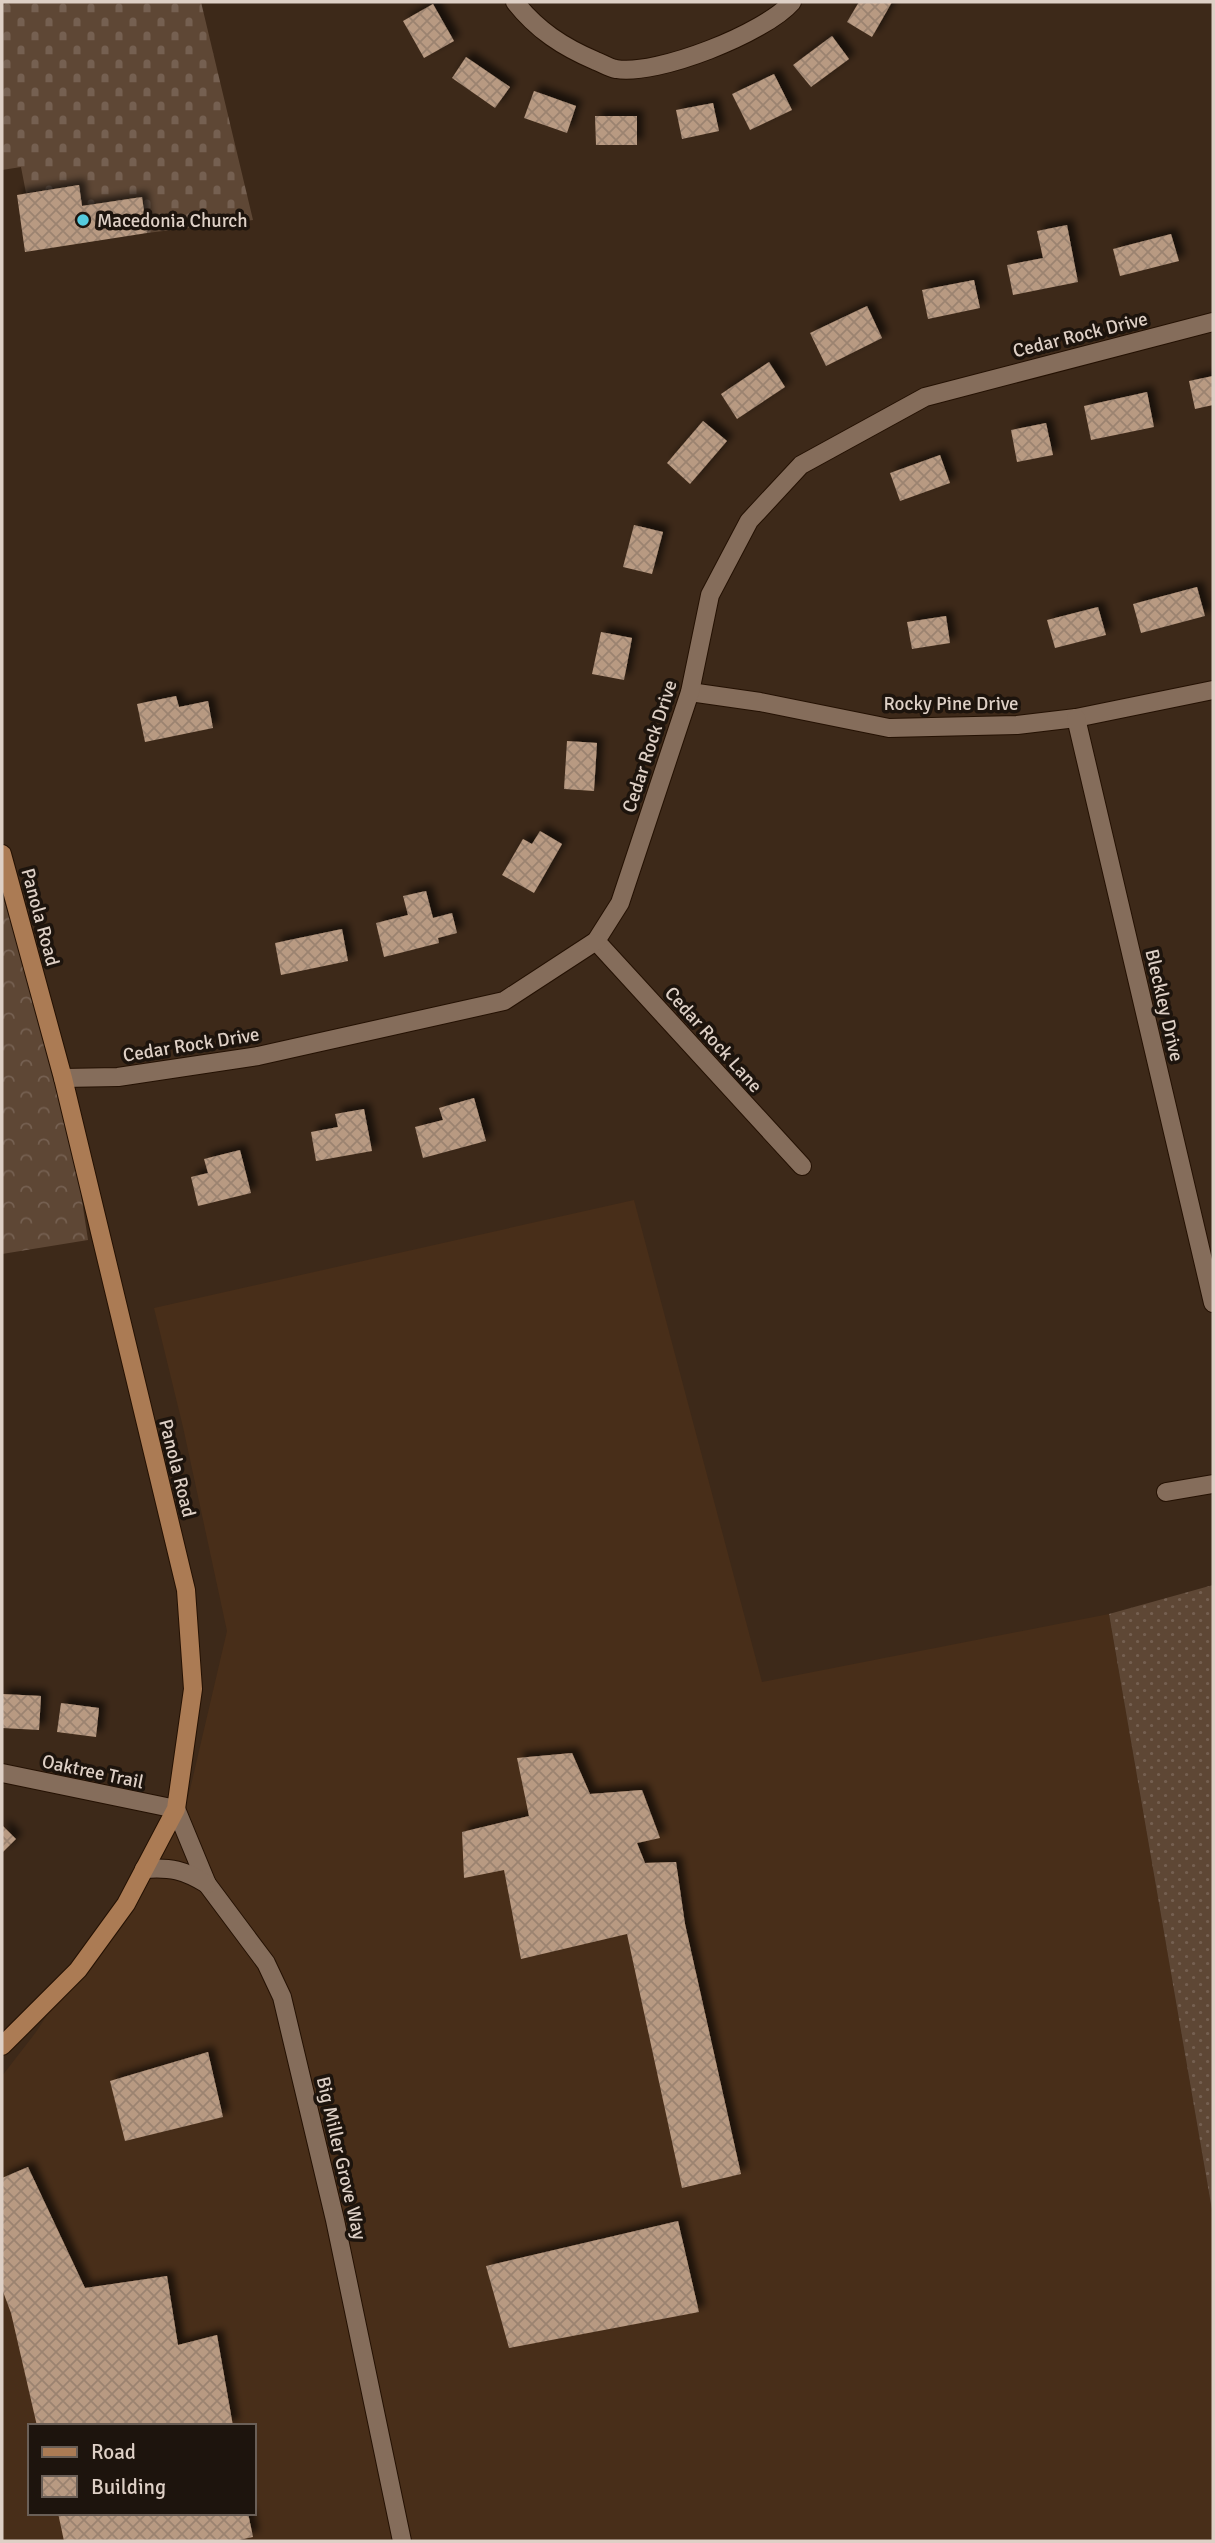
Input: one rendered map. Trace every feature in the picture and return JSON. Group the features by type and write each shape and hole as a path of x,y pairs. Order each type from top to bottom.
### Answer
{"main road":[{"name":"Panola Road","path":"2,854 63,1078 186,1590 193,1689 176,1810 126,1905 78,1970 2,2046"}],"street":[{"path":"515,2 525,15 566,48 615,69 663,65 747,35 792,2"},
{"name":"Cedar Rock Drive","path":"63,1078 118,1077 258,1056 504,1001 596,941 620,903 690,692 710,595 749,521 801,465 925,397 1213,322"},
{"name":"Rocky Pine Drive","path":"690,692 760,702 889,728 1017,725 1076,718 1213,690"},
{"name":"Bleckley Drive","path":"1076,718 1213,1303"},
{"name":"Cedar Rock Lane","path":"596,941 802,1166"},
{"path":"1166,1492 1213,1484"},
{"name":"Oaktree Trail","path":"2,1773 176,1810"},
{"name":"Big Miller Grove Way","path":"176,1810 207,1884 266,1963 282,1997 335,2220 402,2541"},
{"path":"144,1869 170,1867 193,1875 207,1884"}],"shaded area":[{"path":"634,1200 762,1682 1109,1614 1213,2216 1213,2541 2,2541 2,2076 36,2032 188,1798 227,1631 154,1308"}],"green space":[{"path":"2,2 201,2 253,220 147,233 141,197 82,206 79,185 26,193 21,167 2,170"},
{"path":"2,894 65,1089 88,1240 2,1254"},
{"path":"1213,1585 1213,2216 1109,1614"}],"building":[{"path":"859,2 892,2 872,37 847,22"},
{"path":"433,4 454,41 424,58 403,21"},
{"path":"832,36 849,59 811,87 793,65"},
{"path":"466,57 510,87 495,108 452,78"},
{"path":"774,74 792,110 750,130 732,94"},
{"path":"534,91 576,106 567,133 524,118"},
{"path":"713,103 719,131 682,139 676,110"},
{"path":"595,116 637,116 637,145 596,145"},
{"name":"Macedonia Church","path":"79,185 82,206 142,197 147,233 25,252 17,195"},
{"path":"1067,225 1078,282 1013,295 1007,265 1043,258 1037,231"},
{"path":"1171,234 1179,261 1120,276 1113,249"},
{"path":"974,280 980,308 928,319 922,290"},
{"path":"867,306 882,338 826,366 810,333"},
{"path":"769,362 785,387 737,419 721,394"},
{"path":"1213,376 1213,405 1195,409 1189,381"},
{"path":"1147,392 1154,427 1091,440 1084,406"},
{"path":"703,421 727,441 690,484 667,463"},
{"path":"1046,423 1053,455 1017,462 1011,430"},
{"path":"940,455 950,483 900,501 890,473"},
{"path":"634,525 663,532 652,574 623,567"},
{"path":"1197,587 1205,616 1141,633 1133,604"},
{"path":"1098,607 1106,635 1055,648 1047,620"},
{"path":"946,616 950,643 912,649 907,622"},
{"path":"601,632 632,638 624,680 592,674"},
{"path":"176,696 179,707 208,701 213,728 145,742 137,704"},
{"path":"567,741 597,743 594,791 564,789"},
{"path":"540,831 562,844 534,893 502,875 523,839 532,844"},
{"path":"426,891 433,918 452,913 457,933 438,938 439,943 384,957 376,923 408,915 403,896"},
{"path":"342,929 348,961 281,975 275,943"},
{"path":"474,1098 486,1141 423,1158 415,1127 443,1120 439,1108"},
{"path":"364,1109 372,1151 316,1161 311,1132 338,1127 335,1114"},
{"path":"240,1150 251,1193 198,1206 191,1177 208,1173 204,1159"},
{"path":"2,1694 41,1696 39,1730 2,1728"},
{"path":"61,1703 99,1708 96,1737 57,1732"},
{"path":"572,1753 590,1794 642,1790 660,1838 637,1843 645,1863 676,1862 685,1924 741,2174 682,2188 627,1934 521,1959 504,1870 464,1878 462,1832 529,1816 517,1758"},
{"path":"2,1825 16,1839 2,1853"},
{"path":"208,2052 223,2117 125,2141 110,2081"},
{"path":"28,2167 85,2288 167,2276 178,2345 217,2335 233,2424 37,2424 11,2313 2,2289 2,2178"},
{"path":"678,2221 699,2312 509,2348 486,2266"},
{"path":"58,2515 248,2515 253,2537 234,2541 64,2541"}],"place":[{"name":"Macedonia Church","path":"83,220"}]}
